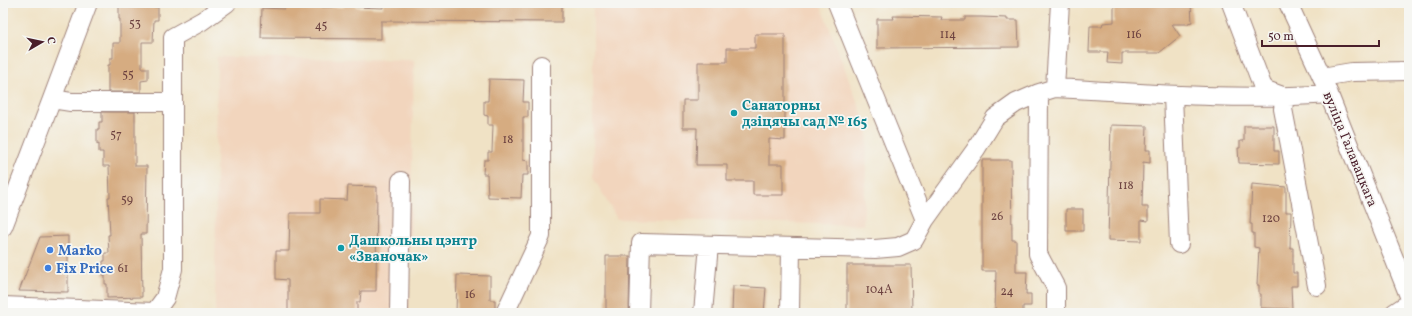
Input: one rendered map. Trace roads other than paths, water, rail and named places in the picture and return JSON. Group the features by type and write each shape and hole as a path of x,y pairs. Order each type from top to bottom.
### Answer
{"street":[{"path":"3,227 88,3"},
{"path":"3,306 154,312 165,298 173,269 173,37 202,21 227,3"},
{"path":"837,3 925,220"},
{"path":"1056,313 1056,288 1038,254 1047,90 1060,3"},
{"path":"1231,3 1262,85 1266,90 1285,97"},
{"name":"вуліца Галавацкага","path":"1288,3 1322,77 1409,296"},
{"path":"505,313 542,236 541,65"},
{"path":"1322,77 1352,72 1409,72"},
{"path":"639,313 641,243 875,249 898,247 914,240 925,220 976,149 995,118 1016,103 1047,90 1173,95 1285,97 1329,94"},
{"path":"1173,95 1179,244"},
{"path":"1285,97 1283,109 1317,286"},
{"path":"52,99 71,102 172,102"},
{"path":"399,313 401,182"},
{"path":"703,313 709,245"},
{"path":"790,313 791,247"},
{"path":"1394,313 1409,303"}],"place":[{"name":"Санаторны дзіцячы сад № 165","path":"734,113"},
{"name":"Дашкольны цэнтр «Званочак»","path":"341,248"},
{"name":"Marko","path":"50,250"},
{"name":"Fix Price","path":"48,268"}]}
